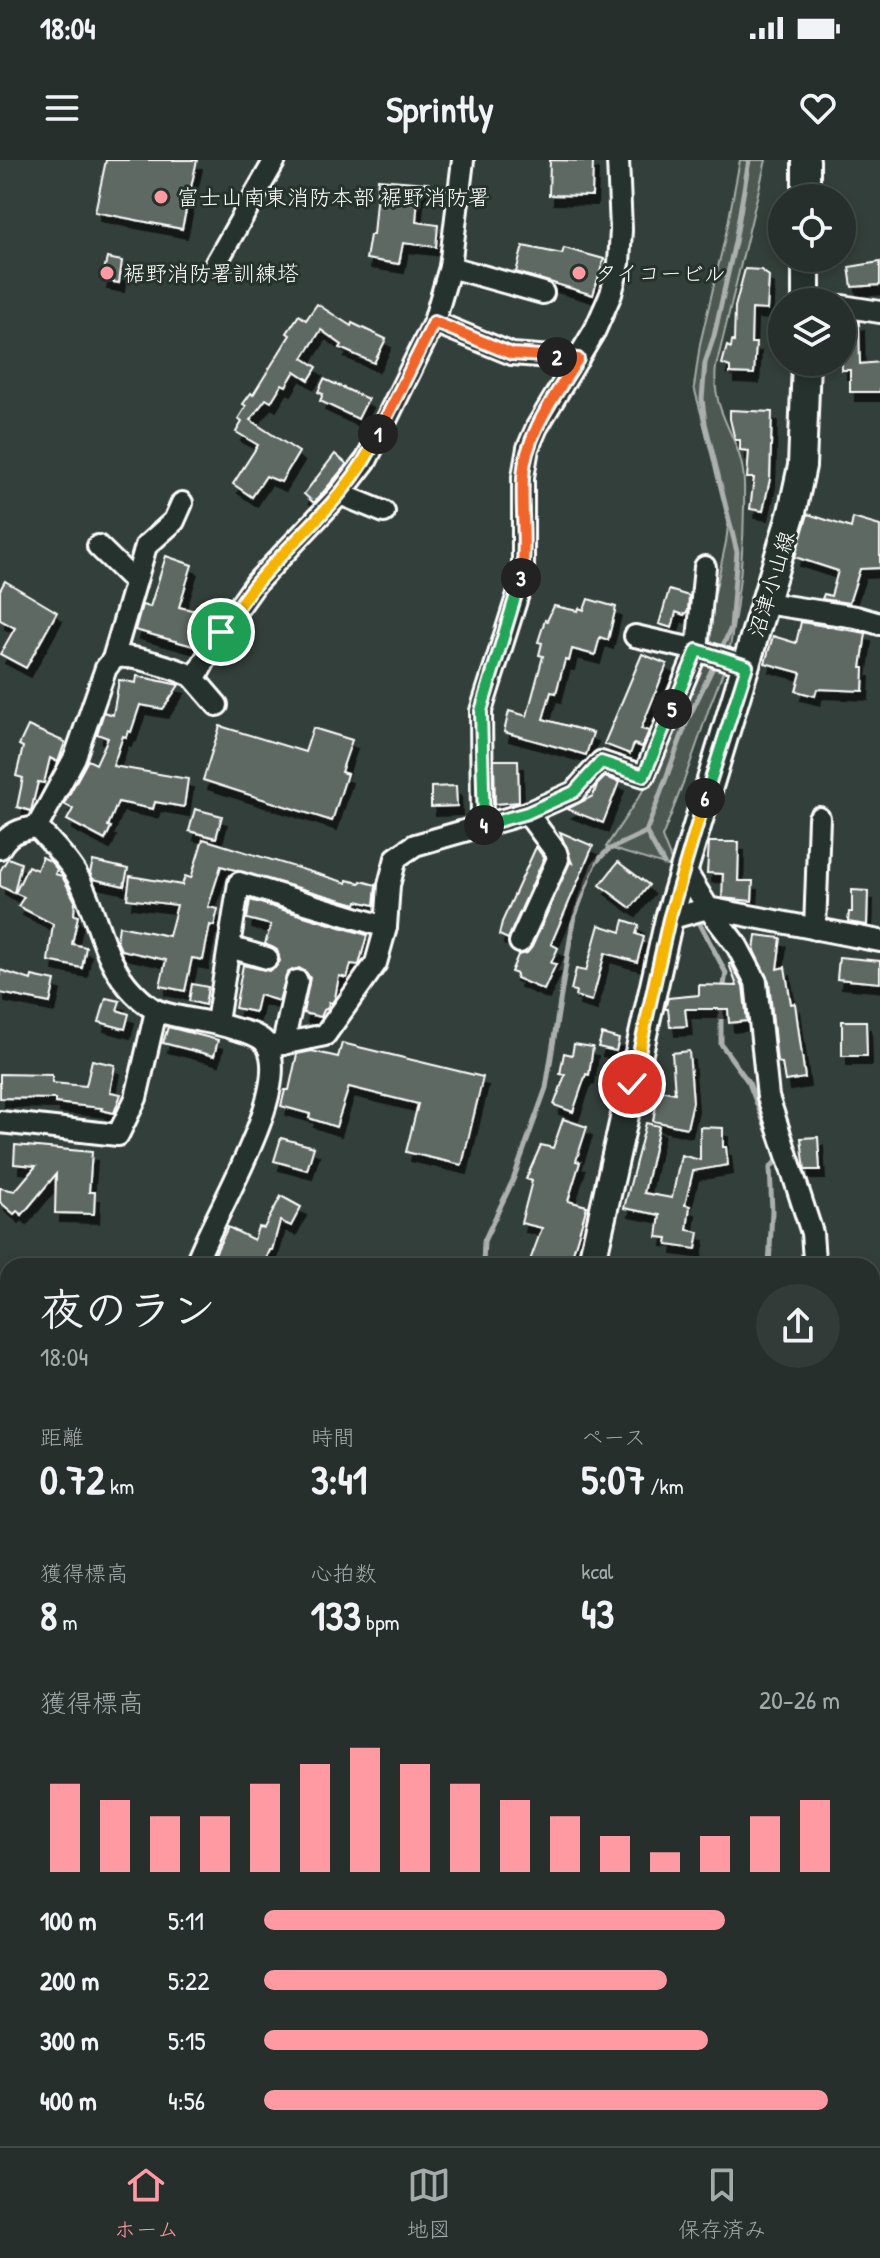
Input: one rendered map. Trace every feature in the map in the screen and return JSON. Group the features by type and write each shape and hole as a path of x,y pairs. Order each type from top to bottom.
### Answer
{"main road":[{"path":"806,160 806,184"},
{"name":"沼津小山線","path":"593,1258 669,919 738,663 765,603 792,512 802,466 805,376"}],"street":[{"path":"216,263 275,160"},
{"path":"192,676 199,671 221,632 256,583 340,494 367,459 434,322 450,267 463,160"},
{"path":"482,825 481,711 521,580 523,477 528,448 537,427 595,330 611,294 619,263 621,230 618,160"},
{"path":"450,267 543,293"},
{"path":"856,308 880,312"},
{"path":"434,322 512,354 578,359"},
{"path":"340,494 384,512"},
{"path":"37,827 75,757 106,668 113,659 146,546 174,521 182,503"},
{"path":"98,546 135,582"},
{"path":"37,827 79,878 115,970 135,994 156,1011 217,1022 276,1045 325,1035 376,963 386,927 389,885 396,858 415,845 527,813 574,792 601,762 644,776 697,650 705,567"},
{"path":"765,603 856,617 880,624"},
{"path":"635,636 738,663"},
{"path":"113,659 124,656 181,671 192,676 217,705"},
{"path":"520,942 558,859 527,813"},
{"path":"815,929 819,818"},
{"path":"0,848 5,839 21,829 37,827"},
{"path":"683,867 708,908 737,946 756,982 768,1097 815,1251"},
{"path":"217,1022 239,883 386,927"},
{"path":"669,919 708,908 880,941"},
{"path":"229,947 267,958"},
{"path":"198,1258 236,1183 260,1123 270,1087 276,1045 297,981"},
{"path":"0,1122 118,1135 136,1098 156,1011"}],"shaded area":[{"path":"740,160 766,160 716,367 718,399 742,467 741,565 734,627 726,663 662,837 674,868 606,847 652,777 703,649 726,542 729,518 694,387 700,344"}],"building":[{"path":"106,160 197,160 182,229 95,212"},
{"path":"550,160 593,161 592,196 549,195"},
{"path":"378,179 428,183 418,197 416,222 438,225 436,247 403,243 399,264 366,259 370,235 373,235"},
{"path":"523,246 562,254 564,248 604,259 593,295 516,272"},
{"name":"裾野消防署訓練塔","path":"107,258 122,261 119,283 102,280"},
{"path":"880,262 880,285 852,287 850,272 856,272 856,266"},
{"path":"745,269 761,270 769,276 767,310 752,309 751,343 756,343 754,374 730,373 730,367 722,364 727,346 731,348 734,342 735,307"},
{"path":"317,304 351,326 352,323 386,339 374,363 340,348 342,345 321,330 303,358 317,367 309,380 295,371 286,386 282,384 271,402 266,399 250,420 299,452 281,482 266,476 252,497 233,484 258,445 236,432 242,422 238,419 246,406 243,404 251,393 253,395 299,315 306,320"},
{"path":"856,321 859,322 860,364 880,362 880,392 850,392 850,376 856,376"},
{"path":"324,379 368,399 358,419 320,401 323,394 318,392"},
{"path":"730,410 772,412 770,479 763,511 750,509 754,478 747,478 749,451 740,450 740,440 735,440"},
{"path":"335,454 347,464 314,503 304,494"},
{"path":"808,514 851,528 853,518 880,526 880,568 860,569 849,603 822,599 824,594 831,596 838,571 795,557"},
{"path":"166,556 192,565 179,607 196,611 191,630 197,632 193,646 135,630 142,605 150,607"},
{"path":"5,581 57,612 26,668 0,654 15,628 0,620 0,590"},
{"path":"669,590 689,596 688,611 684,615 676,612 672,628 659,624"},
{"path":"588,599 616,607 608,640 600,637 595,655 572,649 569,661 565,660 556,693 551,692 543,719 593,733 586,755 504,732 509,711 527,716 543,656 539,655 542,643 538,642 545,620 554,606 584,610"},
{"path":"801,622 866,633 861,668 864,668 863,691 817,689 815,696 796,691 801,673 765,663 773,636 796,643"},
{"path":"642,654 667,664 641,729 649,731 642,747 634,744 630,754 604,744"},
{"path":"137,676 179,685 163,709 140,705 131,732 123,736 113,766 188,779 184,807 155,802 153,809 118,802 105,840 67,820 73,809 64,804 88,760 96,764 108,738 97,734 104,712 113,715 119,680 136,683"},
{"path":"28,726 65,742 58,762 50,758 44,783 38,782 31,811 17,807 23,778 16,776 23,747 19,745"},
{"path":"220,726 305,752 313,728 352,740 341,772 347,774 332,821 203,780"},
{"path":"494,760 518,760 519,802 495,804"},
{"path":"605,777 619,782 603,823 567,809 593,796 597,785"},
{"path":"456,786 457,806 431,807 431,787"},
{"path":"195,809 222,816 216,838 189,831"},
{"path":"560,832 593,846 551,944 558,948 551,963 556,964 544,990 516,978 517,974 511,972 518,955 527,953 532,947 572,863"},
{"path":"203,839 347,883 347,880 376,885 374,905 357,901 356,904 221,866 208,907 218,909 214,926 210,925 203,960 192,958 185,991 160,986 166,960 121,950 117,941 119,926 169,936 177,905 127,899 130,876 182,885 185,876 191,878"},
{"path":"709,842 739,842 738,881 753,881 752,901 722,898 723,874 707,873"},
{"path":"536,847 544,858 508,939 499,935 502,922"},
{"path":"42,857 57,869 55,874 62,876 75,901 74,915 78,916 72,944 86,947 82,968 48,961 53,924 18,906 24,897 15,893 28,866 37,870"},
{"path":"8,858 21,863 14,893 0,886 0,871"},
{"path":"93,861 128,869 124,886 93,879 90,873"},
{"path":"618,862 649,885 631,908 600,885"},
{"path":"852,890 868,891 867,925 848,922 849,912 852,912"},
{"path":"250,900 367,935 359,965 351,964 347,978 339,976 335,998 332,1003 329,1002 321,1017 303,1013 310,978 299,968 287,973 279,1001 259,995 255,1012 235,1008 243,965 269,971 280,961 277,950 265,944 271,925 247,919"},
{"path":"624,920 639,925 636,934 644,937 637,962 605,953 592,1001 575,996 576,991 571,990 576,969 586,971 599,925 621,932"},
{"path":"756,935 781,938 777,969 785,967 791,1004 795,1003 805,1078 785,1081 782,1063 777,1062 769,981 754,951"},
{"path":"839,957 880,961 880,983 837,979"},
{"path":"731,963 743,986 747,1021 729,1023 728,1009 685,1009 687,1026 670,1027 668,1009 665,1009 668,998 699,995 699,985 737,986"},
{"path":"0,970 31,980 32,976 55,981 50,1003 0,993"},
{"path":"192,984 208,987 205,1005 189,1001"},
{"path":"106,998 120,1001 117,1010 129,1014 125,1029 99,1022"},
{"path":"842,1021 866,1021 867,1056 842,1056"},
{"path":"168,1027 218,1040 214,1056 163,1043"},
{"path":"602,1034 619,1039 616,1051 598,1047"},
{"path":"342,1043 483,1077 462,1165 406,1152 418,1104 349,1087 336,1127 309,1118 310,1114 281,1106 285,1090 289,1090 297,1054 312,1051 338,1057"},
{"path":"574,1044 593,1047 589,1075 586,1074 573,1112 554,1105 565,1075 560,1074 564,1053 572,1055"},
{"path":"689,1051 693,1102 687,1128 653,1121 659,1090 675,1093 672,1053"},
{"path":"92,1060 115,1065 110,1092 121,1094 114,1113 102,1108 55,1103 55,1099 0,1098 0,1074 52,1075 52,1083 86,1086"},
{"path":"563,1119 587,1127 568,1201 587,1206 571,1258 531,1258 542,1228 521,1223 532,1181 526,1179 541,1145 553,1148"},
{"path":"646,1123 659,1126 644,1193 672,1198 681,1155 700,1160 700,1127 723,1128 723,1147 726,1147 728,1165 693,1171 685,1205 690,1206 687,1230 699,1232 696,1249 667,1245 668,1238 657,1237 660,1215 624,1208"},
{"path":"818,1137 820,1170 805,1170 801,1138"},
{"path":"281,1138 314,1147 307,1170 274,1161"},
{"path":"15,1145 92,1152 89,1192 95,1192 94,1214 55,1213 56,1174 22,1215 17,1211 14,1214 0,1202 0,1188 15,1191 36,1166 14,1164"},
{"path":"281,1196 301,1207 291,1226 280,1221 272,1250 266,1258 213,1258 228,1227 254,1240 258,1227 264,1228"}],"waterway":[{"path":"720,652 731,628 737,552 705,423 702,399 705,363 735,242 749,160"},
{"path":"483,1258 484,1241 513,1180 546,1088 573,921 594,864 608,850 646,832 688,719 716,661"},
{"path":"646,832 664,864"},
{"path":"699,922 726,973 723,991"},
{"path":"721,1004 721,1044 749,1083 778,1159 770,1168 769,1258"},
{"path":"819,1249 827,1258"}],"place":[{"name":"富士山南東消防本部 裾野消防署","path":"161,197"},
{"name":"裾野消防署訓練塔","path":"107,273"},
{"name":"タイコービル","path":"579,273"}],"route":[{"path":"221,632 256,583 340,494 367,459 434,322 512,354 578,359 537,427 528,448 523,477 523,569 519,591 481,711 482,825 527,813 574,792 601,762 644,776 697,650 747,666 683,867 632,1084"}]}
